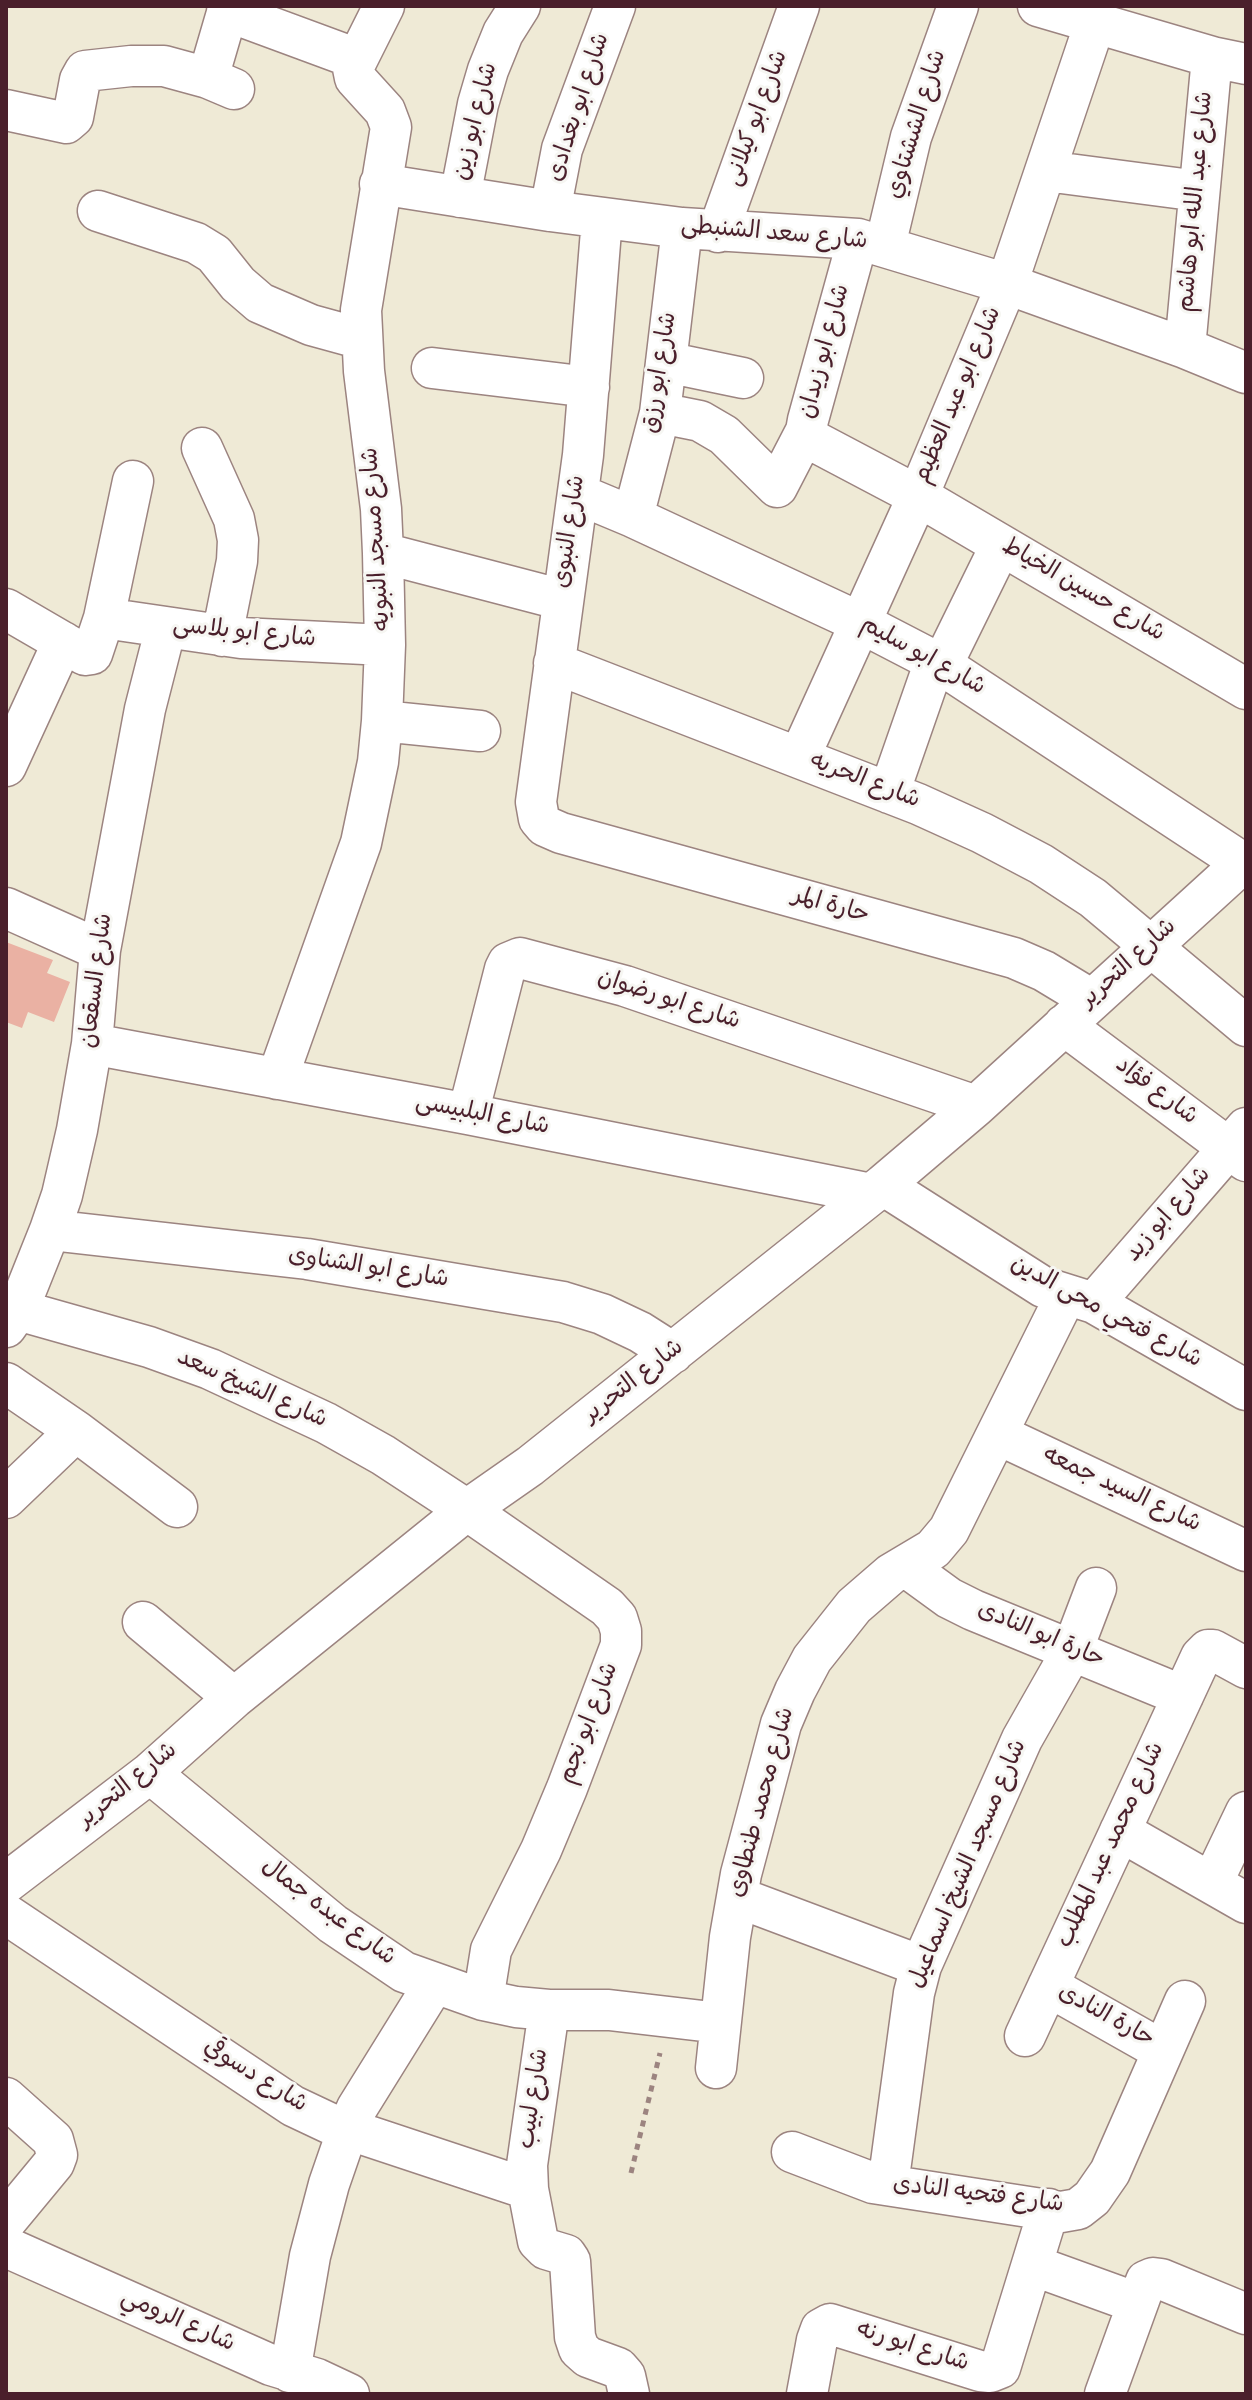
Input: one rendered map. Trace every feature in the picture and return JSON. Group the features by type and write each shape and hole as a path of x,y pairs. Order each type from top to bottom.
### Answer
{"street":[{"path":"6,110 66,123 73,117 82,74 90,69 155,66 221,84 228,8 357,59 384,6"},
{"name":"شارع ابو زين","path":"460,197 478,104 488,70 503,33 520,6"},
{"name":"شارع ابو بغدادى","path":"550,211 562,149 615,6"},
{"name":"شارع ابو كيلانى","path":"700,230 799,6"},
{"name":"شارع الششتاوي","path":"871,243 958,6"},
{"path":"1038,6 1095,23 1161,24 1229,60"},
{"name":"شارع ابو عبد العظيم","path":"799,758 918,496 1007,284 1095,23"},
{"name":"شارع مسجد النبويه","path":"277,1079 361,843 373,789 382,721 385,645 383,553 361,310 391,127 389,118 355,78 353,68 357,59"},
{"name":"شارع عبد الله ابو هاشم","path":"1185,348 1199,191 1229,60"},
{"path":"1046,171 1199,191"},
{"name":"شارع سعد الشنبطى","path":"380,184 550,211 700,230 871,243 1007,284 1246,373"},
{"path":"98,211 196,243 214,254 238,284 260,303 311,325 362,339"},
{"name":"شارع النبوى","path":"561,833 545,826 536,811 578,494 602,218"},
{"name":"شارع ابو رزق","path":"633,517 660,413 666,362 700,230"},
{"name":"شارع ابو زيدان","path":"871,243 806,431 817,445 918,496"},
{"path":"666,362 743,378"},
{"path":"432,368 589,387"},
{"path":"660,413 700,421 724,435 777,487 806,431"},
{"path":"202,448 234,519 238,540 237,561 222,636"},
{"path":"6,609 74,648 94,651 133,481"},
{"name":"شارع ابو سليم","path":"578,494 861,623 938,663 1244,861"},
{"name":"شارع حسين الخياط","path":"918,496 1246,689"},
{"path":"889,793 938,663 1001,545"},
{"path":"383,553 563,600"},
{"name":"شارع ابو بلاسى","path":"104,618 222,636 313,644 385,645"},
{"name":"شارع السقعان","path":"12,1318 50,1230 62,1195 77,1130 92,1044 100,950 143,720 166,627"},
{"path":"6,766 74,648"},
{"name":"شارع الحريه","path":"554,663 961,823 1067,880 1117,917 1246,1026"},
{"path":"382,721 480,731"},
{"name":"حارة المر","path":"561,833 1014,958 1044,971 1078,1012"},
{"name":"شارع التحرير","path":"6,1883 150,1773 234,1698 467,1510 530,1466 878,1189 976,1106 1244,861"},
{"path":"6,908 100,950"},
{"name":"شارع ابو رضوان","path":"468,1114 505,969 508,963 520,958 625,986 976,1106"},
{"name":"شارع فؤاد","path":"1078,1012 1240,1146"},
{"name":"شارع البلبيسى","path":"92,1044 878,1189"},
{"name":"شارع ابو زيد","path":"1080,1299 1240,1146"},
{"name":"شارع فتحي محى الدين","path":"878,1189 1043,1287 1080,1299 1246,1390"},
{"name":"شارع ابو الشناوى","path":"50,1230 307,1259 563,1302 602,1314 640,1332 673,1353"},
{"name":"شارع محمد طنطاوى","path":"716,2068 745,1853 781,1724 795,1691 812,1659 854,1606 872,1589 933,1549 949,1530 997,1434 1080,1299"},
{"name":"شارع الشيخ سعد","path":"12,1318 149,1347 210,1369 269,1394 383,1455 467,1510"},
{"path":"6,1383 177,1507"},
{"path":"6,1498 76,1431"},
{"name":"شارع السيد جمعه","path":"997,1434 1246,1551"},
{"name":"شارع ابو نجم","path":"467,1510 607,1607 617,1618 621,1631 621,1645 567,1788 541,1850 491,1950 483,2000"},
{"name":"حارة ابو النادى","path":"905,1566 961,1604 1183,1696"},
{"name":"شارع مسجد الشيخ اسماعيل","path":"888,2185 914,1993 921,1966 1022,1739 1072,1651 1096,1588"},
{"path":"143,1622 234,1698"},
{"name":"شارع محمد عبد المطلب","path":"1025,2036 1201,1657 1208,1650 1213,1650 1246,1668"},
{"name":"شارع عبده جمال","path":"150,1773 333,1924 404,1972 483,2000 549,2010 609,2010 720,2023"},
{"path":"1212,1883 1246,1812"},
{"path":"1120,1831 1246,1903"},
{"path":"737,1897 921,1966"},
{"name":"شارع دسوقي","path":"6,1914 293,2106 348,2129 528,2189"},
{"path":"290,2372 310,2256 329,2184 348,2129 434,1984"},
{"name":"حارة النادى","path":"1048,1986 1163,2051"},
{"name":"شارع فتحيه النادى","path":"792,2152 859,2179 888,2185 1061,2212 1078,2209 1099,2190 1110,2172 1185,2001"},
{"name":"شارع لبيب","path":"549,2010 529,2141 528,2189 538,2241 546,2249 566,2255 570,2261 575,2337 579,2349 588,2357 618,2368 625,2376 629,2394"},
{"path":"6,2098 53,2140 57,2155 54,2163 6,2221"},
{"name":"شارع ابو رنه","path":"807,2394 817,2340 821,2329 830,2324 980,2371 990,2372 1000,2368 1049,2209"},
{"name":"شارع الرومي","path":"6,2247 290,2372 317,2379 349,2394"},
{"path":"1032,2265 1137,2303"},
{"path":"1105,2394 1146,2281 1161,2279 1246,2314"}],"path":[{"path":"631,2173 669,2017"}],"building":[{"path":"6,942 53,960 47,973 70,982 54,1022 28,1012 22,1028 6,1022"}]}
